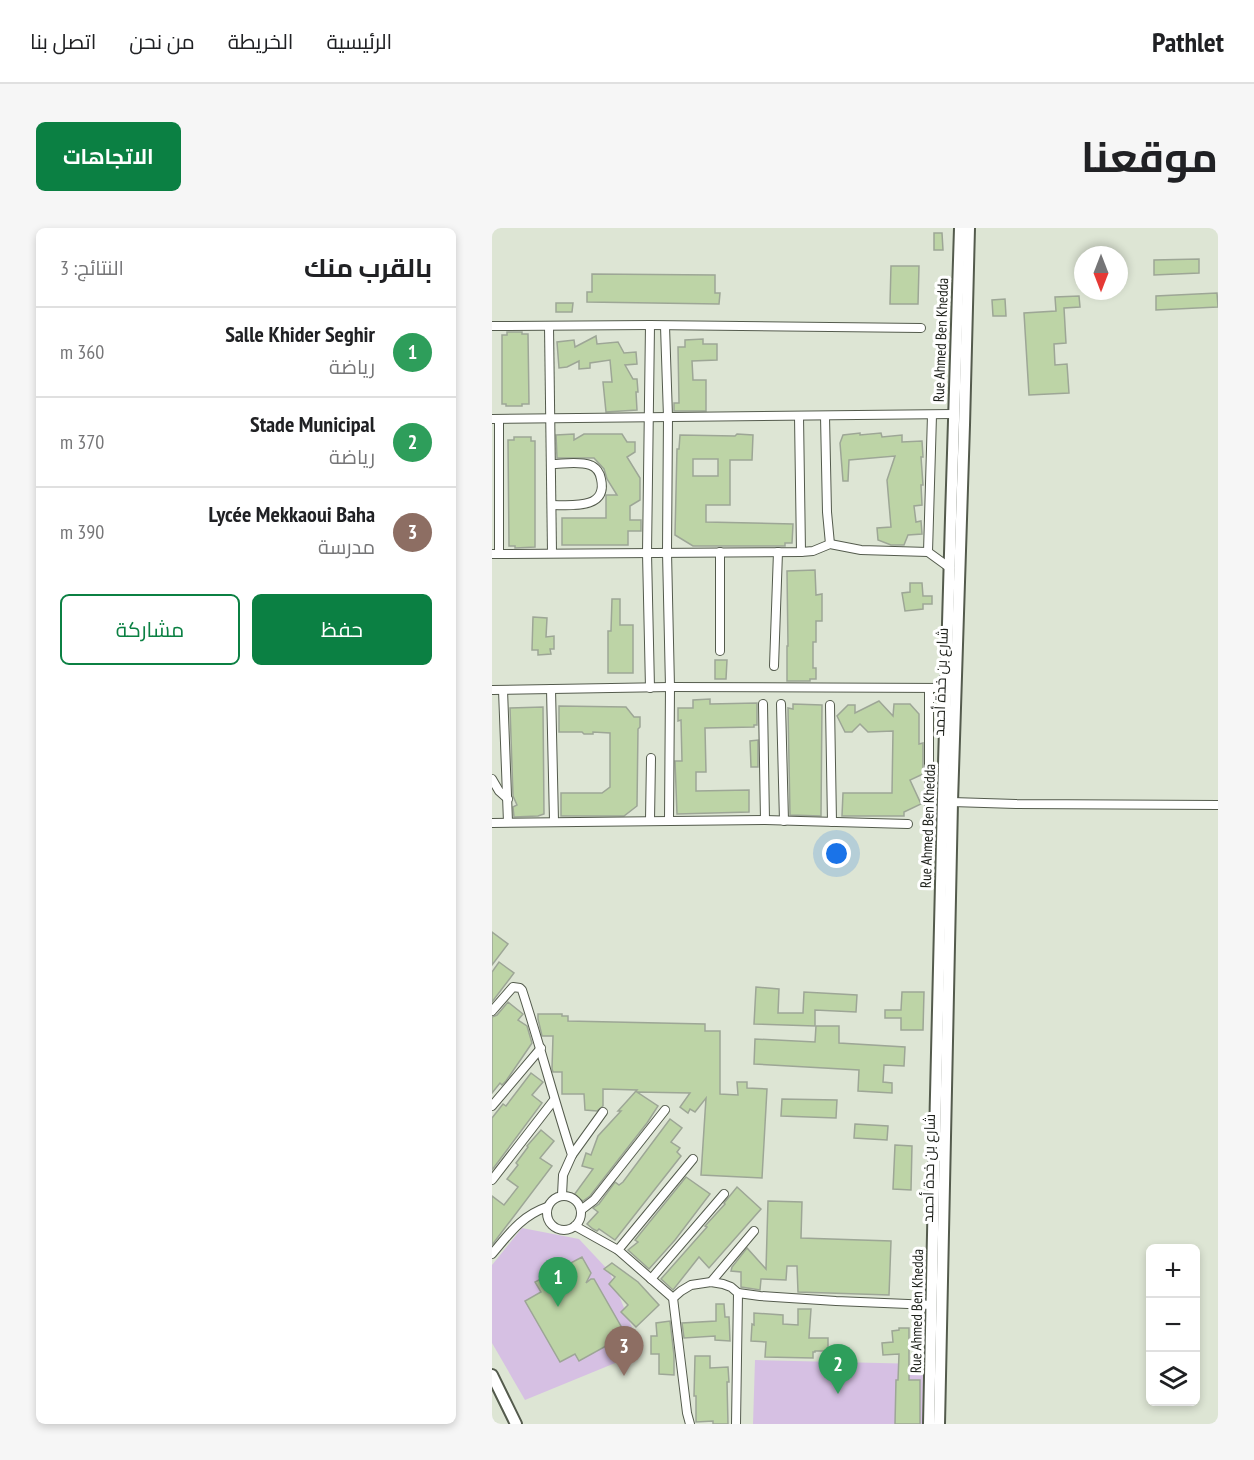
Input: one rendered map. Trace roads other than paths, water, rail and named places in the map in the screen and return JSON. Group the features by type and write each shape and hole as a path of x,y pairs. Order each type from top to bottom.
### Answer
{"main road":[{"name":"Rue Ahmed Ben Khedda","path":"929,1424 942,835 960,228"},
{"name":"شارع بن خدة أحمد","path":"939,1424 952,802 969,228"},
{"path":"958,293 968,303"},
{"path":"492,1375 516,1424"}],"street":[{"path":"492,326 921,328"},
{"path":"549,326 552,553"},
{"path":"650,326 646,553 650,688"},
{"path":"665,326 668,417 669,820"},
{"path":"950,568 928,552 861,550 830,544 813,551 801,552 496,554 495,465 496,419 953,414"},
{"path":"928,552 932,415"},
{"path":"798,416 801,552"},
{"path":"825,416 830,544"},
{"path":"551,464 589,465 597,470 602,484 598,497 588,504 552,505"},
{"path":"720,552 720,651"},
{"path":"774,666 778,552"},
{"path":"492,690 670,687 947,688"},
{"path":"928,688 929,808"},
{"path":"551,689 554,821"},
{"path":"503,690 508,822"},
{"path":"763,704 765,820"},
{"path":"781,704 784,821"},
{"path":"830,705 832,822"},
{"path":"650,820 651,758"},
{"path":"492,779 508,799"},
{"path":"952,802 1218,805"},
{"path":"492,823 765,820 908,824"},
{"path":"492,1011 510,989 513,987 522,990 572,1155"},
{"path":"492,1106 541,1048"},
{"path":"492,1180 554,1101"},
{"path":"581,1210 594,1200 666,1110"},
{"path":"562,1195 563,1175 572,1155 603,1112"},
{"path":"618,1250 693,1159"},
{"path":"651,1279 724,1194"},
{"path":"562,1195 574,1199 581,1210 579,1222 565,1230 554,1227 547,1219 547,1208 550,1202 562,1195"},
{"path":"492,1254 526,1217 533,1212 547,1208"},
{"path":"575,1226 618,1250 674,1298 690,1424"},
{"path":"711,1282 754,1231"},
{"path":"674,1298 692,1285 711,1282 731,1287 738,1293 836,1301 932,1305"},
{"path":"736,1424 738,1293"}],"place":[{"name":"Salle Khider Seghir","path":"558,1307"},
{"name":"Lycée Mekkaoui Baha","path":"624,1376"},
{"name":"Stade Municipal","path":"838,1394"}]}
